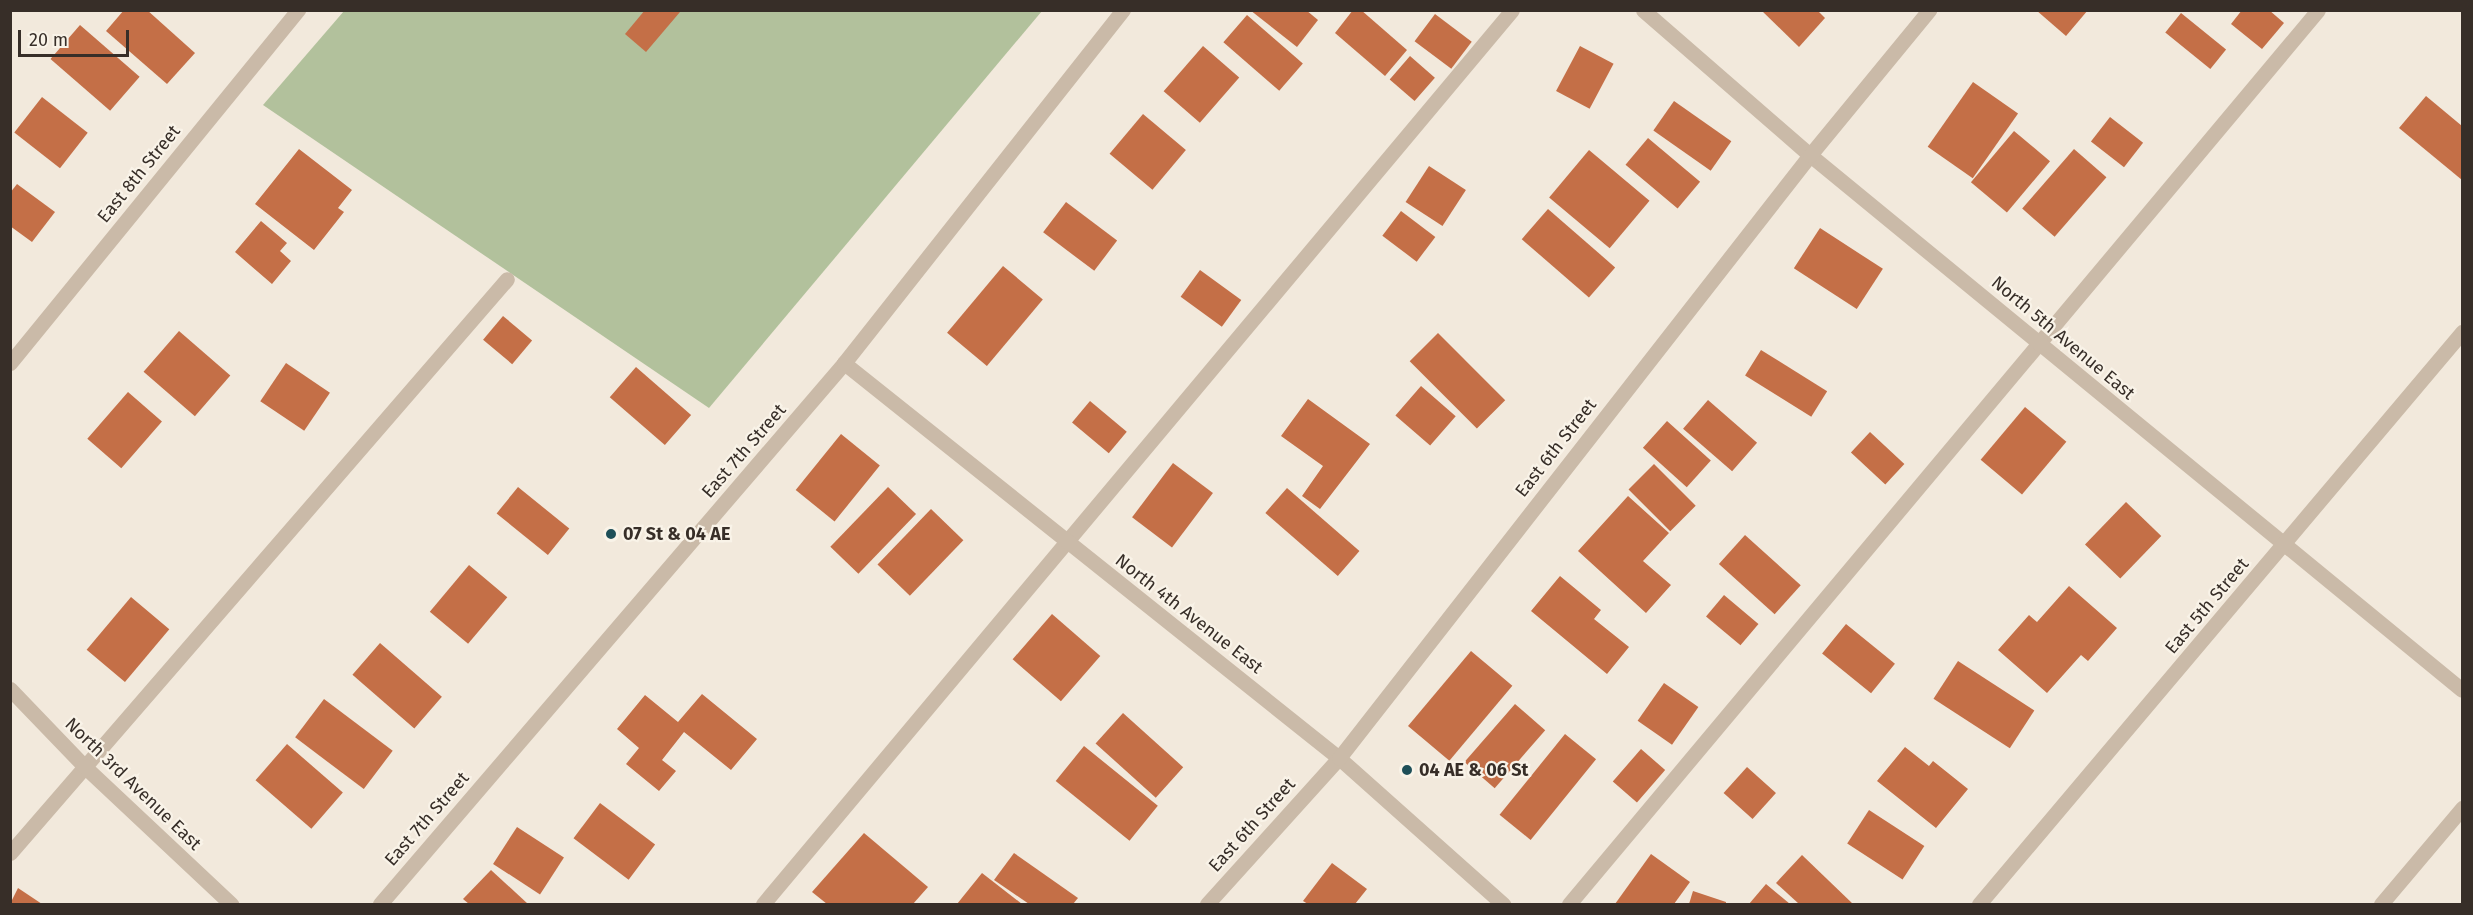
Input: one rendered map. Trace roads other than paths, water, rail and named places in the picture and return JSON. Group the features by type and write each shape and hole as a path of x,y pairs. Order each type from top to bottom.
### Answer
{"street":[{"name":"East 8th Street","path":"10,363 297,10"},
{"name":"East 7th Street","path":"380,904 844,363 1123,10"},
{"path":"763,904 1512,10"},
{"name":"North 5th Avenue East","path":"1643,10 1810,155 2284,546 2463,690"},
{"name":"East 6th Street","path":"1207,904 1339,758 1810,155 1929,10"},
{"path":"1569,904 2318,10"},
{"path":"10,853 507,279"},
{"name":"East 5th Street","path":"1979,904 2463,332"},
{"name":"North 4th Avenue East","path":"844,363 1339,758 1503,904"},
{"name":"North 3rd Avenue East","path":"10,689 84,766 231,904"},
{"path":"2381,904 2463,808"}],"place":[{"name":"07 St & 04 AE","path":"611,534"},
{"name":"04 AE & 06 St","path":"1407,770"}]}
